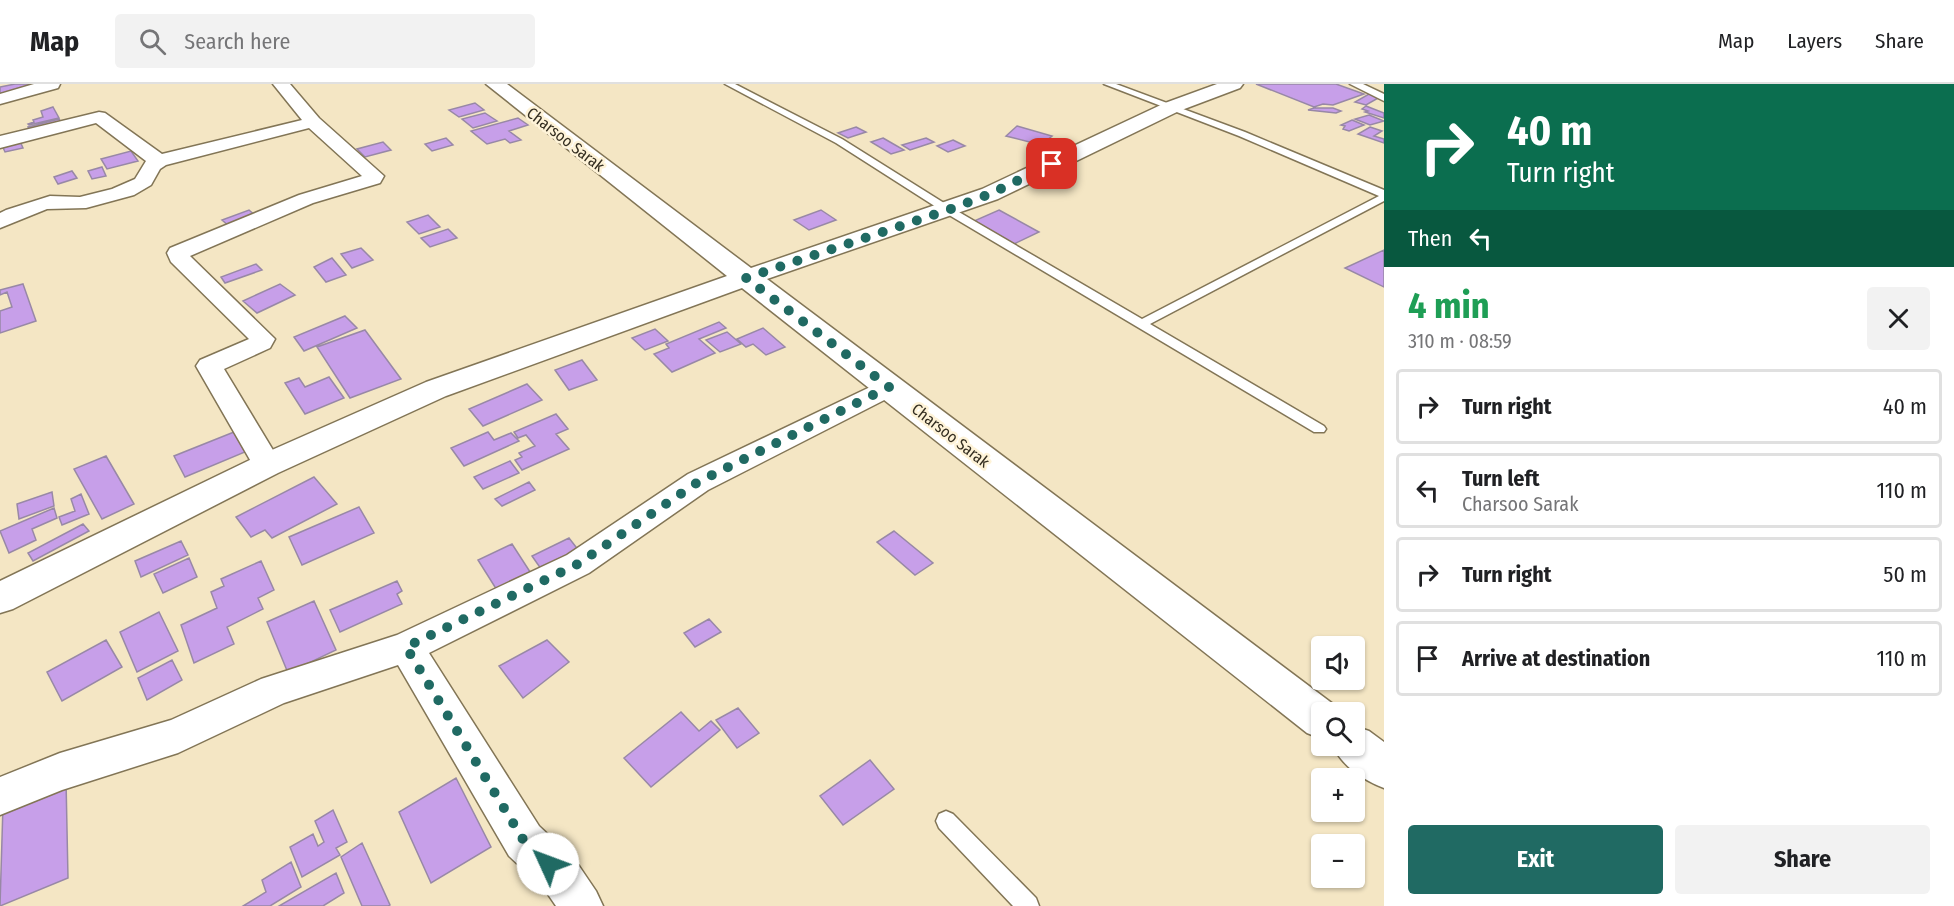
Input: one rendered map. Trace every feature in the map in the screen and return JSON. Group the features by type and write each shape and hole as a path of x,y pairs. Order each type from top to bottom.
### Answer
{"street":[{"path":"0,99 52,84"},
{"path":"267,465 209,366 261,343 263,339 178,257 178,253 306,199 373,179 374,176 313,122 281,84"},
{"name":"Charsoo Sarak","path":"495,84 1311,712"},
{"path":"0,598 267,465 436,389 990,194 1172,107 1234,84"},
{"path":"0,142 99,117 159,161"},
{"path":"0,222 31,207 56,201 89,201 138,186 148,177 151,166 159,161 313,122"},
{"path":"0,796 60,772 178,736 274,690 406,647 578,564 698,482 889,387"},
{"path":"406,647 524,841 560,875 580,906"},
{"path":"1365,753 1384,768"}],"lane":[{"path":"729,84 839,141 948,210 1319,429"},
{"path":"1108,84 1172,107 1384,196"},
{"path":"1353,84 1370,89 1384,98"},
{"path":"1141,324 1384,196"},
{"path":"946,821 1028,906"}],"building":[{"path":"15,84 45,84 0,96 0,87"},
{"path":"1256,84 1336,84 1364,94 1333,105 1323,104 1314,107"},
{"path":"1369,94 1380,97 1366,105 1355,102"},
{"path":"475,103 484,110 459,117 449,110"},
{"path":"1366,106 1384,113 1384,118 1365,112 1368,111 1362,109"},
{"path":"53,107 59,118 28,124 43,117 41,111"},
{"path":"1333,108 1341,111 1336,113 1308,110"},
{"path":"485,113 497,121 473,128 462,119"},
{"path":"1369,115 1384,121 1370,125 1355,119"},
{"path":"518,118 528,125 509,131 521,140 510,143 505,139 487,144 471,131"},
{"path":"59,119 61,122 31,132 28,127"},
{"path":"1352,120 1364,125 1349,131 1343,129 1345,126 1341,125"},
{"path":"1017,126 1052,136 1041,145 1006,136"},
{"path":"856,127 866,132 848,138 838,133"},
{"path":"1370,127 1382,131 1374,136 1384,139 1384,143 1358,134"},
{"path":"446,138 453,145 432,151 425,144"},
{"path":"883,138 904,150 891,154 871,142"},
{"path":"926,138 934,142 910,150 902,145"},
{"path":"19,139 23,148 5,152 1,143"},
{"path":"953,140 965,146 948,152 937,146"},
{"path":"383,142 391,150 365,157 357,149"},
{"path":"131,151 138,161 107,169 101,159"},
{"path":"102,167 106,176 92,179 88,171"},
{"path":"72,171 77,178 58,184 54,177"},
{"path":"249,210 257,217 230,227 222,220"},
{"path":"821,210 836,220 809,230 794,220"},
{"path":"999,210 1039,232 1014,244 974,221"},
{"path":"428,215 440,227 419,234 407,222"},
{"path":"448,229 457,238 430,247 421,238"},
{"path":"361,248 373,260 352,268 341,254"},
{"path":"1384,250 1384,287 1345,268"},
{"path":"332,258 346,275 326,282 314,267"},
{"path":"256,264 262,270 225,283 221,277"},
{"path":"23,284 36,321 0,333 0,311 12,307 7,292 0,295 0,290"},
{"path":"280,284 295,295 257,313 243,301"},
{"path":"345,316 357,328 304,351 294,337"},
{"path":"719,322 726,328 699,339 715,353 672,372 654,354 669,348 666,344"},
{"path":"763,328 785,347 766,355 753,344 746,347 737,339"},
{"path":"655,329 668,341 645,350 632,338"},
{"path":"365,330 401,379 350,398 317,347"},
{"path":"727,332 741,344 720,352 706,340"},
{"path":"582,360 597,380 569,390 555,370"},
{"path":"329,377 344,398 305,414 285,383 299,378 305,387"},
{"path":"527,384 542,400 483,426 469,409"},
{"path":"556,414 568,429 556,434 569,449 522,470 515,460 522,457 519,453 535,446 526,435 518,438 514,432"},
{"path":"234,432 245,452 185,477 174,456"},
{"path":"488,432 494,440 511,433 519,441 464,466 451,448"},
{"path":"106,456 134,504 102,519 74,469"},
{"path":"510,461 519,473 483,489 474,477"},
{"path":"314,477 337,504 272,538 265,530 251,537 236,517"},
{"path":"529,482 535,490 502,506 495,499"},
{"path":"52,492 54,506 19,519 17,504"},
{"path":"81,494 89,514 62,525 59,517 75,511 71,499"},
{"path":"359,507 374,533 302,565 289,537"},
{"path":"54,508 57,518 32,529 36,540 9,553 0,531"},
{"path":"83,524 89,531 33,561 28,553"},
{"path":"894,531 933,563 915,575 877,542"},
{"path":"569,538 583,556 546,576 532,556"},
{"path":"181,541 188,555 141,577 135,561"},
{"path":"512,544 534,578 500,595 478,560"},
{"path":"189,558 197,577 163,593 154,574"},
{"path":"261,561 274,590 258,598 263,609 227,627 234,644 194,663 181,625 217,608 211,592 224,586 221,579"},
{"path":"397,581 402,591 397,594 402,604 340,632 330,610"},
{"path":"314,601 336,650 288,673 267,622"},
{"path":"159,612 178,651 137,672 120,632"},
{"path":"709,619 721,632 695,647 684,633"},
{"path":"106,640 122,667 62,701 47,672"},
{"path":"547,640 569,662 523,698 499,666"},
{"path":"172,660 182,680 147,700 138,678"},
{"path":"738,708 759,733 737,748 716,720"},
{"path":"681,712 699,731 711,721 720,730 651,787 624,758"},
{"path":"870,760 894,789 843,825 820,796"},
{"path":"456,778 491,847 431,883 399,812"},
{"path":"66,780 68,878 0,906 3,805"},
{"path":"333,810 347,842 336,848 340,855 302,877 290,847 313,834 318,846 324,842 315,821"},
{"path":"362,843 390,905 388,906 362,906 341,857"},
{"path":"291,862 301,887 270,906 243,906 266,892 262,880"},
{"path":"336,873 344,893 323,906 279,906"}],"route":[{"path":"548,864 524,841 406,647 578,564 698,482 889,387 746,278 948,210 990,194 1052,164"}]}
